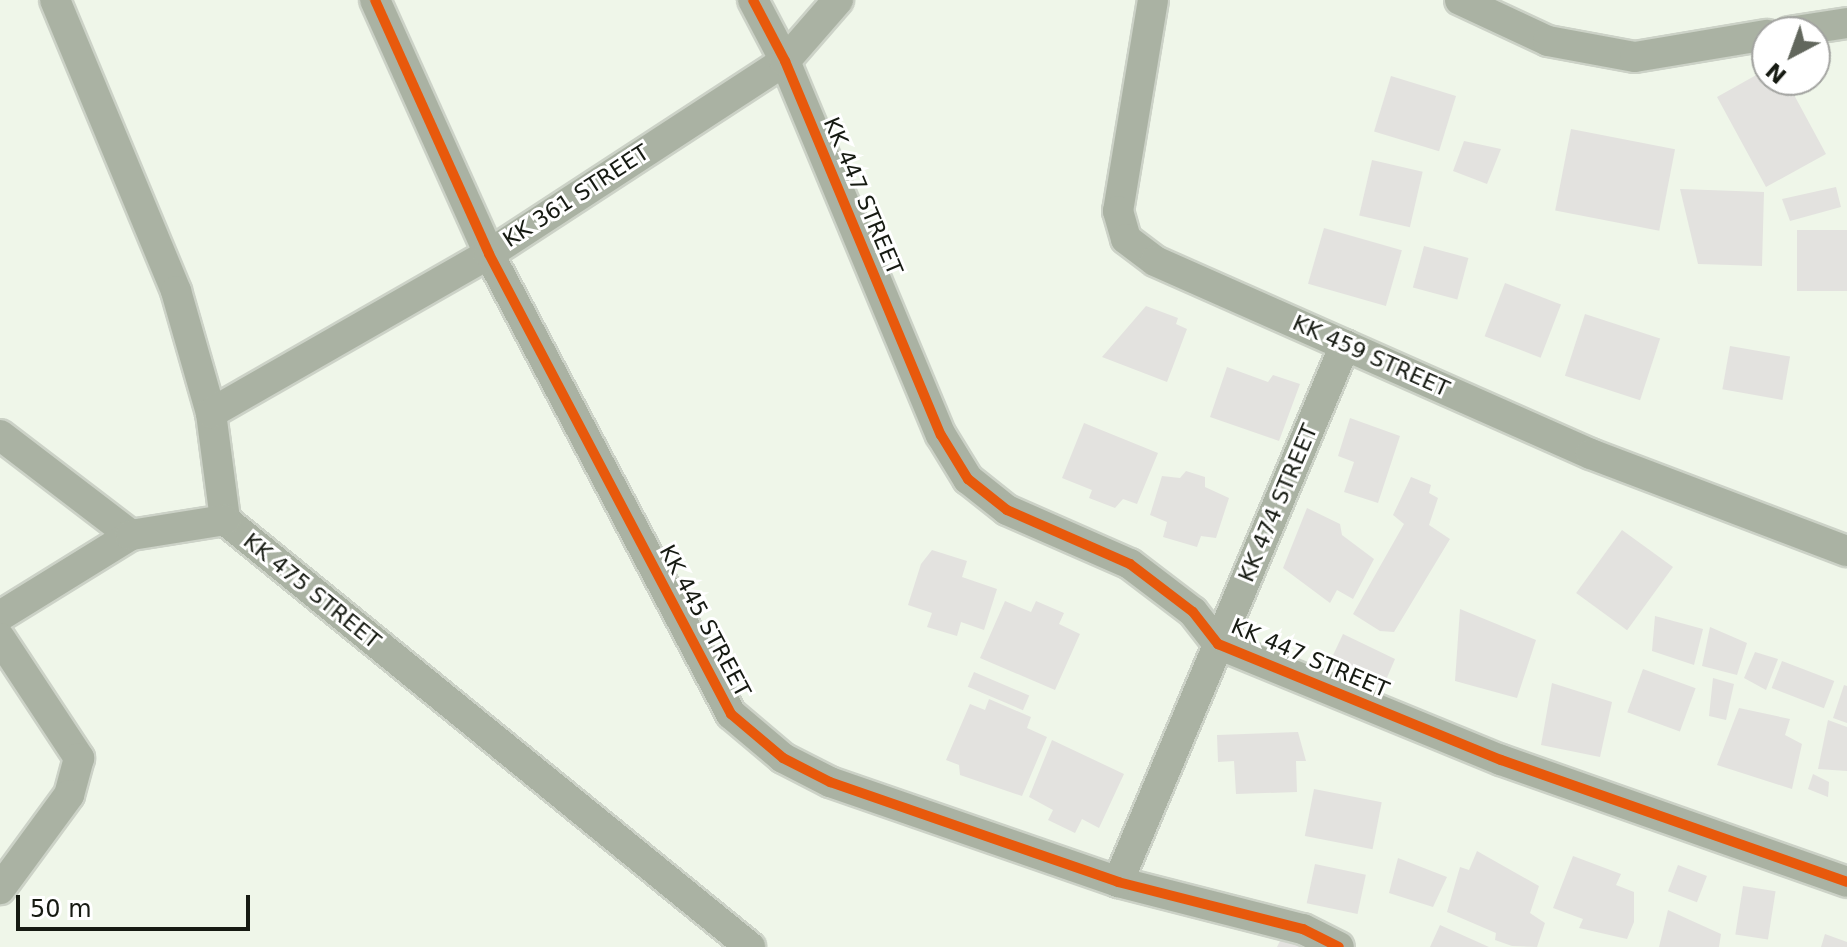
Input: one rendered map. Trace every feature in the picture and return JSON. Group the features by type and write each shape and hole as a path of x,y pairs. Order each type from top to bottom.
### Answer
{"street":[{"name":"KK 475 STREET","path":"55,0 176,291 211,413 225,520 750,947"},
{"name":"KK 445 STREET","path":"375,0 489,254 731,714 783,758 830,782 1118,882 1303,929 1339,947"},
{"name":"KK 447 STREET","path":"753,0 785,61 941,435 968,479 1007,510 1130,564 1193,612 1218,644 1501,760 1847,882"},
{"name":"KK 361 STREET","path":"211,413 489,254 785,61 838,0"},
{"name":"KK 459 STREET","path":"1153,0 1118,211 1126,239 1155,261 1591,454 1847,551"},
{"path":"1460,0 1548,41 1635,57 1751,38"},
{"name":"KK 474 STREET","path":"1118,882 1345,345"},
{"path":"0,435 131,535"},
{"path":"0,616 131,535 225,520"},
{"path":"0,638 79,758 69,795 0,889"}],"building":[{"path":"1391,76 1456,96 1439,151 1374,131"},
{"path":"1751,78 1751,96 1795,96 1826,154 1766,187 1717,97"},
{"path":"1571,129 1675,149 1659,231 1555,210"},
{"path":"1464,141 1501,149 1487,184 1453,171"},
{"path":"1372,160 1423,172 1410,227 1359,216"},
{"path":"1836,187 1841,207 1790,221 1782,199"},
{"path":"1680,189 1764,192 1762,266 1698,264"},
{"path":"1324,228 1402,250 1386,306 1308,284"},
{"path":"1797,230 1847,230 1847,291 1797,291"},
{"path":"1424,246 1468,258 1457,299 1413,288"},
{"path":"1505,283 1561,305 1541,358 1485,336"},
{"path":"1146,306 1178,318 1176,324 1187,329 1167,382 1102,357"},
{"path":"1585,314 1660,338 1640,400 1565,376"},
{"path":"1730,346 1790,357 1782,400 1722,389"},
{"path":"1227,367 1268,382 1273,375 1300,384 1279,441 1210,417"},
{"path":"1350,418 1400,436 1378,503 1344,492 1354,462 1338,456"},
{"path":"1084,423 1158,453 1137,504 1123,499 1115,508 1089,498 1092,490 1062,478"},
{"path":"1186,471 1205,477 1205,487 1229,498 1216,538 1201,536 1197,547 1163,537 1167,522 1150,515 1162,476 1180,478"},
{"path":"1411,477 1431,485 1429,493 1438,498 1429,525 1450,539 1394,632 1380,631 1353,614 1404,524 1393,515"},
{"path":"1307,508 1340,524 1342,535 1374,559 1353,599 1337,590 1330,603 1283,568"},
{"path":"1622,530 1673,567 1627,630 1576,593"},
{"path":"932,550 967,561 962,577 997,589 984,630 961,622 957,636 927,627 932,613 908,605 921,564"},
{"path":"1005,601 1031,612 1036,601 1064,613 1059,624 1080,634 1055,690 980,658"},
{"path":"1460,609 1536,640 1517,698 1455,681"},
{"path":"1655,616 1703,629 1694,665 1652,651"},
{"path":"1710,627 1747,643 1737,675 1702,666"},
{"path":"1343,634 1395,659 1383,687 1327,668"},
{"path":"1755,652 1778,659 1766,690 1744,678"},
{"path":"1782,661 1834,681 1824,708 1772,688"},
{"path":"1643,669 1696,688 1680,731 1627,712"},
{"path":"974,672 1029,695 1023,710 968,687"},
{"path":"1713,678 1734,684 1726,720 1709,716"},
{"path":"1552,683 1612,702 1600,757 1541,745"},
{"path":"1844,685 1847,686 1847,723 1833,718"},
{"path":"989,699 1031,717 1027,728 1047,737 1022,796 960,775 959,765 946,760 970,704 985,710"},
{"path":"1739,708 1790,719 1785,735 1802,744 1792,789 1717,765"},
{"path":"1828,720 1847,727 1847,771 1818,769"},
{"path":"1298,732 1306,761 1296,761 1297,792 1236,794 1234,761 1218,762 1217,735"},
{"path":"1052,740 1124,774 1099,828 1082,819 1075,833 1048,820 1053,810 1029,797"},
{"path":"1813,774 1829,782 1828,797 1808,789"},
{"path":"1314,789 1382,802 1373,849 1305,836"},
{"path":"1477,851 1539,886 1530,913 1545,923 1537,947 1512,946 1495,940 1496,933 1447,912 1460,867 1469,870"},
{"path":"1573,856 1621,874 1616,885 1634,892 1634,922 1627,939 1579,928 1583,919 1553,908"},
{"path":"1398,858 1447,877 1433,907 1389,893"},
{"path":"1315,864 1366,875 1358,914 1307,903"},
{"path":"1678,865 1707,876 1697,902 1668,891"},
{"path":"1743,886 1776,891 1768,940 1735,934"},
{"path":"1668,910 1721,934 1719,947 1659,947"},
{"path":"1440,925 1489,947 1430,947"},
{"path":"1825,934 1847,942 1847,947 1821,947"},
{"path":"1281,939 1306,946 1277,947"}],"cycle path":[{"path":"375,0 489,254 731,714 783,758 830,782 1118,882 1303,929 1339,947"},
{"path":"753,0 785,61 941,435 968,479 1007,510 1130,564 1193,612 1218,644 1501,760 1847,882"}]}
